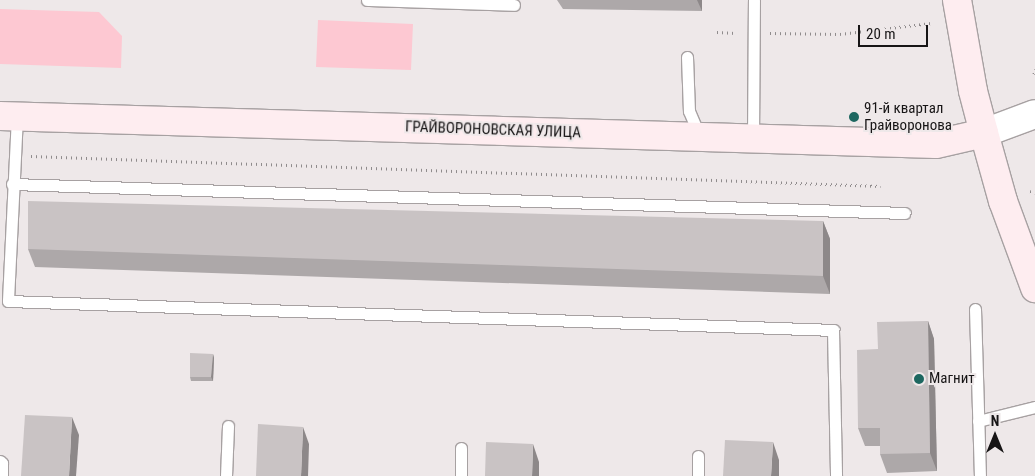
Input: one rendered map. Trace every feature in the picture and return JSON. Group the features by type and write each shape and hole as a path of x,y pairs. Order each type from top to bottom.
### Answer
{"main road":[{"path":"958,0 974,91 984,134 1003,201 1035,288"},
{"name":"ГРАЙВОРОНОВСКАЯ УЛИЦА","path":"8,116 699,135 936,144 984,134"}],"street":[{"path":"984,134 1035,114"}],"lane":[{"path":"367,0 514,5"},
{"path":"753,138 754,0"},
{"path":"687,58 689,111 699,135"},
{"path":"8,116 14,155 8,301 833,330 836,476"},
{"path":"12,184 905,213"},
{"path":"975,309 980,476"},
{"path":"978,422 1035,407"},
{"path":"226,476 228,426"},
{"path":"461,448 461,476"},
{"path":"698,456 698,476"},
{"path":"0,461 2,463 2,476"}],"path":[{"path":"717,32 840,34 932,23"},
{"path":"1034,74 1035,69"},
{"path":"14,155 880,186"},
{"path":"1030,191 1035,193"}],"shaded area":[{"path":"0,9 99,12 122,36 121,68 0,64"},
{"path":"318,20 413,24 411,70 316,67"}],"building":[{"path":"28,201 823,221 823,276 28,249"},
{"path":"928,321 930,453 880,454 880,428 858,428 857,350 878,349 877,322"},
{"path":"190,353 213,354 211,377 190,377"},
{"path":"25,415 72,417 69,476 21,476"},
{"path":"258,424 303,427 301,476 256,476"},
{"path":"725,440 773,442 771,476 723,476"},
{"path":"486,442 533,444 532,476 485,476"}],"place":[{"name":"91-й квартал Грайворонова","path":"854,117"},
{"name":"Магнит","path":"919,379"}]}
